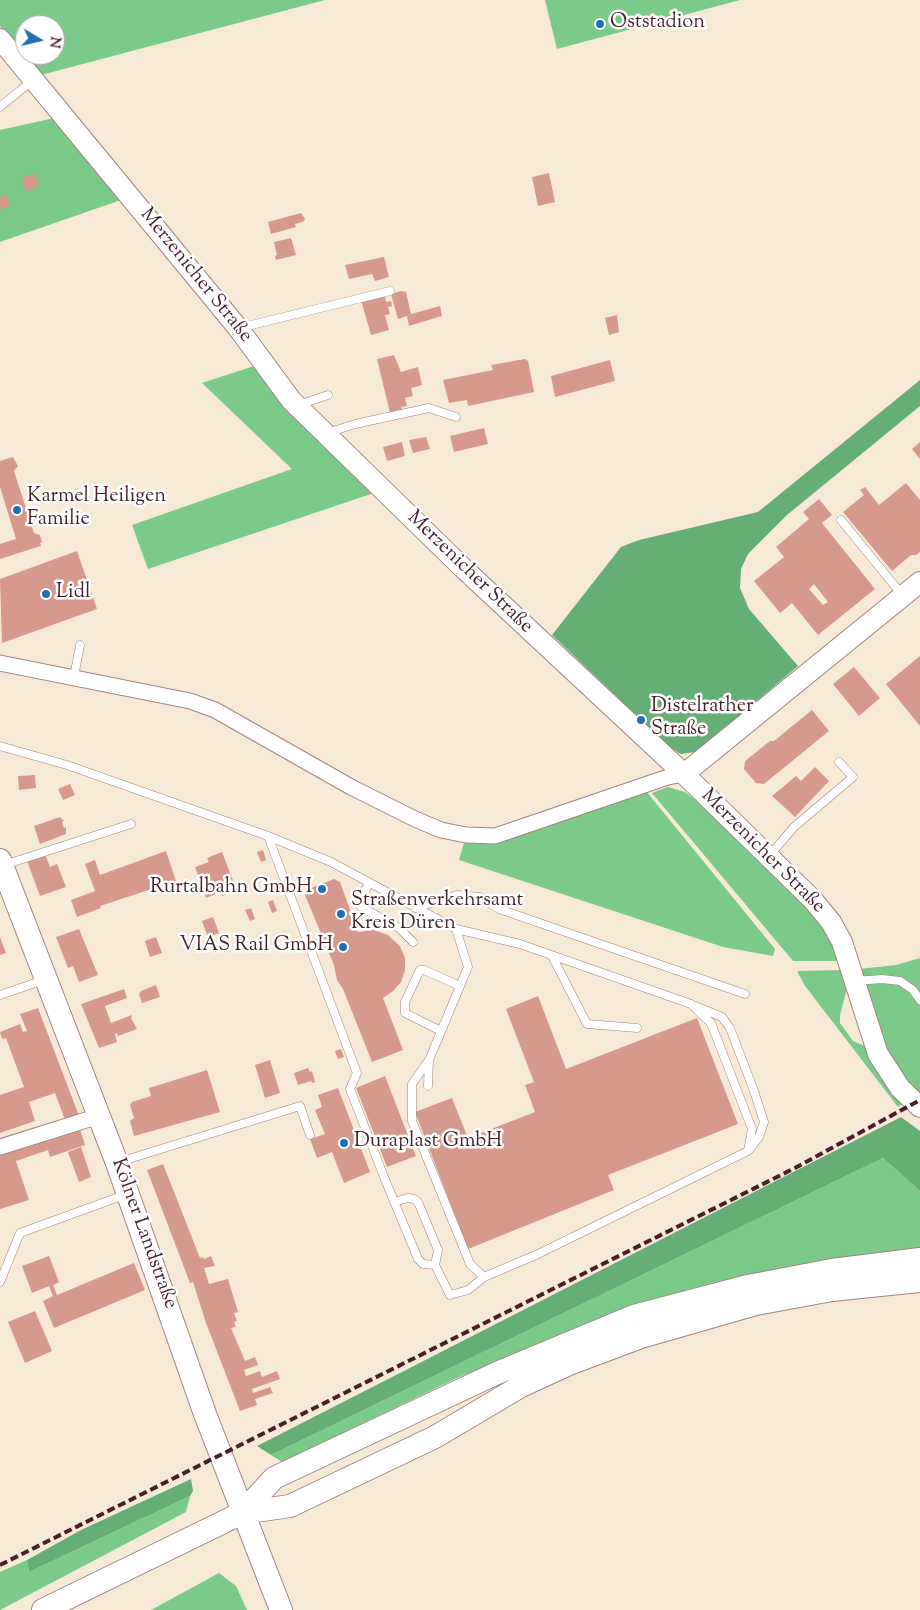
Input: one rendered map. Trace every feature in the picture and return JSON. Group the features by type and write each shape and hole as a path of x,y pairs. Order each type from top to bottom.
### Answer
{"main road":[{"name":"Kölner Landstraße","path":"1,863 117,1163 242,1513 281,1610"},
{"path":"242,1513 274,1478 497,1373 634,1316 766,1283 832,1270 920,1259"},
{"path":"43,1610 242,1513 290,1506 435,1437 545,1375 568,1364 642,1336 756,1304 832,1290 920,1281"}],"street":[{"name":"Merzenicher Straße","path":"0,39 238,328 296,405 546,647 684,774 812,899 831,922 842,942 878,1054 900,1088 920,1107"},
{"path":"0,664 190,701 215,710 351,787 415,819 441,830 466,835 495,836 643,785 684,774 920,582"},
{"path":"0,1147 99,1116"}],"lane":[{"path":"0,107 34,79"},
{"path":"238,328 390,291"},
{"path":"296,405 328,395"},
{"path":"325,434 356,424 430,408 456,417"},
{"path":"841,520 903,596"},
{"path":"74,677 80,645"},
{"path":"0,746 67,765 268,836 331,862 456,930 513,942 691,1004 722,1017 730,1028 764,1122 759,1137 748,1151 538,1254 484,1277 468,1290 450,1295 435,1265 438,1250 418,1202 408,1198 394,1202"},
{"path":"768,856 794,827 853,777 839,762"},
{"path":"1,863 131,824"},
{"path":"268,836 358,1073 350,1089 418,1259 423,1264 435,1265"},
{"path":"369,883 360,901 361,908 399,928 413,942"},
{"path":"415,908 457,895 480,897 499,908 745,994"},
{"path":"456,930 468,966 429,1060 412,1084 412,1121 470,1264 484,1277"},
{"path":"552,956 587,1024 638,1028"},
{"path":"441,1031 405,1013 405,1002 420,970 460,986"},
{"path":"0,995 46,979"},
{"path":"854,981 882,979 900,981 913,990 920,1000"},
{"path":"691,1004 711,1023 752,1129 748,1151"},
{"path":"428,1086 429,1060"},
{"path":"117,1163 300,1106 310,1135"},
{"path":"0,1282 20,1234 128,1194"}],"green space":[{"path":"0,0 325,0 41,75 33,65 65,65 65,15 15,15 15,44 0,26"},
{"name":"Oststadion","path":"545,0 740,0 557,49"},
{"path":"54,118 121,200 0,242 0,130"},
{"path":"254,366 374,493 148,569 132,525 292,469 202,383"},
{"path":"920,380 920,406 787,515 748,554 741,569 740,588 749,609 798,666 696,752 681,754 672,749 552,635 621,547 639,540 758,512"},
{"path":"668,787 685,792 695,800 818,915 843,961 793,961 652,793"},
{"path":"646,791 775,949 773,956 723,947 459,860 464,843 492,843 540,829"},
{"path":"920,958 920,997 913,996 920,1005 920,1095 917,1096 885,1054 859,969 896,965"},
{"path":"846,970 849,981 840,1015 840,1023 853,1041 867,1047 904,1103 898,1107 805,986 797,971"},
{"path":"901,1117 920,1131 920,1191 883,1158 271,1455 257,1446"},
{"path":"883,1158 920,1191 920,1250 520,1353 459,1377 282,1462 271,1455"},
{"path":"191,1479 193,1491 190,1496 29,1572 27,1560 81,1530"},
{"path":"190,1496 186,1512 0,1610 0,1572 27,1560 29,1572"},
{"path":"219,1573 236,1586 247,1610 151,1610"}],"building":[{"path":"549,173 555,202 538,206 532,177"},
{"path":"35,174 39,186 26,192 21,178"},
{"path":"7,195 10,206 0,209 0,197"},
{"path":"301,213 305,219 303,222 295,224 296,227 271,234 268,222"},
{"path":"291,238 296,255 276,260 275,256 277,255 274,242"},
{"path":"384,257 389,277 375,281 372,274 349,279 345,265"},
{"path":"401,291 406,292 411,314 440,306 442,316 409,326 407,316 398,319 391,294"},
{"path":"384,293 386,302 391,301 392,306 388,307 390,314 385,315 389,330 371,335 361,300"},
{"path":"617,315 619,332 609,335 605,318"},
{"path":"394,355 401,372 418,367 422,385 411,388 413,396 405,398 407,406 401,407 402,410 390,413 377,359"},
{"path":"525,359 528,361 534,392 468,406 467,400 449,403 443,380 493,370 491,365"},
{"path":"610,360 615,381 555,397 551,376"},
{"path":"484,428 488,444 454,452 450,436"},
{"path":"426,437 430,449 413,453 409,440"},
{"path":"402,442 405,456 387,461 383,447"},
{"path":"920,442 920,459 912,449"},
{"name":"Karmel Heiligen Familie","path":"13,457 18,466 14,471 34,533 40,535 42,542 40,543 41,546 0,559 0,544 16,539 0,487 0,461"},
{"path":"906,483 920,500 920,552 916,555 911,555 892,571 843,512 864,495 860,490 865,487 879,505"},
{"path":"819,499 832,515 822,523 875,589 818,635 792,603 780,613 754,581 784,557 776,547 809,519 803,512","holes":["814,584 828,602 823,605 809,589"]},
{"name":"Lidl","path":"77,551 97,609 2,643 0,579"},
{"path":"920,656 920,726 886,684"},
{"path":"854,667 880,698 859,716 833,684"},
{"path":"812,710 829,731 764,784 756,783 744,769 745,761 770,741 774,741"},
{"path":"815,767 829,781 795,817 772,796 796,776 801,781"},
{"path":"35,775 36,788 19,790 18,776"},
{"path":"70,784 75,795 63,800 58,789"},
{"path":"60,817 64,821 62,822 64,828 66,827 66,834 40,844 34,826"},
{"path":"263,850 266,860 261,862 257,852"},
{"path":"166,851 176,881 100,906 101,908 77,917 71,900 95,891 85,864 95,860 100,875"},
{"path":"222,852 237,891 222,896 220,892 206,898 195,867 209,862 207,858"},
{"path":"45,854 50,867 57,864 66,887 40,896 27,861"},
{"path":"334,879 340,882 358,932 373,930 388,935 400,946 405,958 405,970 401,982 383,998 403,1050 372,1062 343,989 337,980 334,965 305,895 308,889"},
{"path":"273,900 277,911 272,913 268,902"},
{"path":"251,908 255,919 250,921 245,910"},
{"path":"213,917 219,933 208,937 202,921"},
{"path":"79,929 98,975 79,982 73,966 68,968 56,937"},
{"path":"0,937 6,953 0,955"},
{"path":"156,937 162,953 150,957 145,941"},
{"path":"156,985 160,997 142,1003 139,994 141,991"},
{"path":"124,989 127,998 105,1006 111,1023 132,1015 131,1018 137,1029 118,1036 117,1033 115,1034 117,1042 99,1048 81,1004"},
{"path":"538,996 566,1069 697,1018 738,1124 608,1175 614,1190 468,1249 415,1112 452,1098 468,1138 535,1112 525,1085 534,1082 506,1009"},
{"path":"38,1008 79,1116 65,1120 55,1093 29,1102 35,1121 0,1133 0,1095 24,1087 6,1038 2,1039 0,1032 20,1024 23,1032 27,1031 20,1014"},
{"path":"341,1049 344,1057 338,1059 335,1051"},
{"path":"270,1060 280,1093 265,1098 255,1065"},
{"path":"308,1068 310,1072 312,1071 315,1082 312,1083 311,1081 298,1085 294,1073"},
{"path":"207,1070 220,1112 134,1136 130,1121 134,1118 130,1105 132,1102 151,1096 149,1088"},
{"path":"385,1076 416,1156 387,1167 356,1088"},
{"name":"Duraplast GmbH","path":"338,1088 370,1172 344,1183 332,1152 317,1158 310,1139 325,1134 315,1110 322,1107 318,1095"},
{"path":"79,1126 85,1145 50,1157 48,1150 16,1161 29,1200 0,1209 0,1152"},
{"path":"81,1147 91,1177 79,1182 68,1152"},
{"path":"163,1164 200,1258 203,1257 204,1259 211,1256 215,1266 204,1268 209,1284 228,1279 238,1312 234,1313 237,1321 234,1322 236,1327 231,1328 245,1361 255,1357 258,1365 244,1370 246,1376 260,1371 262,1377 277,1371 280,1379 252,1389 253,1393 270,1387 273,1393 255,1399 257,1405 240,1411 206,1323 193,1282 190,1283 147,1170"},
{"path":"49,1256 59,1282 53,1285 57,1295 134,1263 145,1290 54,1328 43,1301 53,1296 49,1286 32,1293 22,1266"},
{"path":"35,1311 52,1351 25,1363 8,1322"}],"railway":[{"path":"0,1565 795,1168 920,1100"}],"place":[{"name":"Oststadion","path":"600,24"},
{"name":"Karmel Heiligen Familie","path":"17,510"},
{"name":"Lidl","path":"46,594"},
{"name":"Distelrather Straße","path":"641,720"},
{"name":"Rurtalbahn GmbH","path":"322,889"},
{"name":"Straßenverkehrsamt Kreis Düren","path":"341,914"},
{"name":"VIAS Rail GmbH","path":"343,947"},
{"name":"Duraplast GmbH","path":"344,1143"}]}
